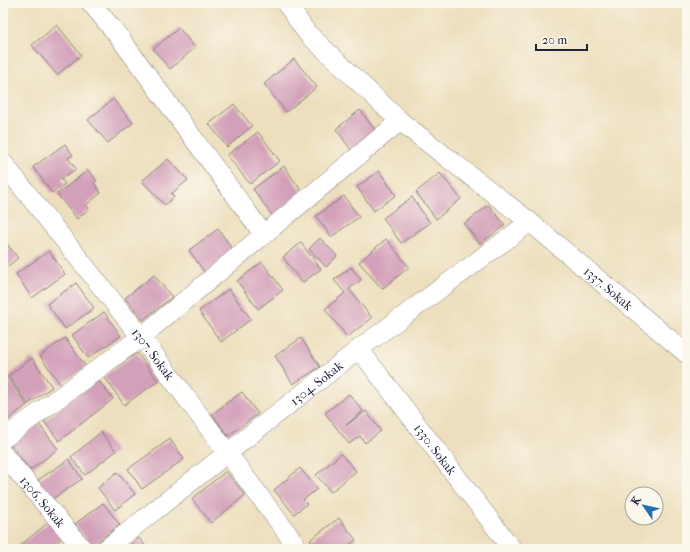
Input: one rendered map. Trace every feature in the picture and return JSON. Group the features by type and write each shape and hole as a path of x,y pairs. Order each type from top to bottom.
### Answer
{"street":[{"path":"91,3 120,38 264,235"},
{"name":"1337. Sokak","path":"286,3 307,33 400,121 530,222 687,354"},
{"path":"3,439 141,337 400,121"},
{"name":"1307. Sokak","path":"3,163 141,337 299,549"},
{"name":"1304. Sokak","path":"106,549 226,452 359,349 530,222"},
{"name":"1330. Sokak","path":"359,349 512,549"},
{"name":"1306. Sokak","path":"3,454 83,549"}],"building":[{"path":"57,25 81,55 57,75 32,45"},
{"path":"179,28 195,48 170,69 153,49"},
{"path":"294,59 317,87 286,112 264,84"},
{"path":"113,99 133,123 108,143 88,120"},
{"path":"234,104 252,126 227,147 209,124"},
{"path":"360,110 379,135 354,154 336,129"},
{"path":"258,132 280,161 250,184 227,155"},
{"path":"65,144 73,155 68,158 76,169 61,179 65,184 52,193 33,167"},
{"path":"168,159 188,180 171,194 174,197 165,205 142,181"},
{"path":"284,166 304,195 273,217 253,189"},
{"path":"88,170 97,181 94,183 101,193 86,205 89,209 77,219 57,194"},
{"path":"379,171 396,195 374,211 357,187"},
{"path":"440,173 461,199 436,219 416,192"},
{"path":"344,196 359,217 331,237 316,216"},
{"path":"412,197 430,223 401,243 383,218"},
{"path":"489,205 505,225 480,244 464,224"},
{"path":"218,229 234,251 205,273 189,250"},
{"path":"320,238 337,256 326,267 309,249"},
{"path":"3,239 18,258 3,270"},
{"path":"386,239 409,267 382,289 359,262"},
{"path":"301,243 321,269 302,283 283,257"},
{"path":"49,251 65,274 32,298 16,274"},
{"path":"262,262 283,290 258,309 237,281"},
{"path":"351,267 361,280 349,289 372,318 347,337 325,309 345,293 334,280"},
{"path":"154,275 172,297 143,320 125,298"},
{"path":"76,283 94,308 65,329 47,304"},
{"path":"229,289 251,319 221,342 199,311"},
{"path":"104,312 121,336 88,358 72,335"},
{"path":"65,338 86,367 61,385 40,356"},
{"path":"301,338 320,367 293,384 275,356"},
{"path":"137,353 158,381 124,405 104,376"},
{"path":"32,358 52,387 28,404 8,376"},
{"path":"5,375 27,405 3,424 3,376"},
{"path":"97,379 113,399 59,441 44,421"},
{"path":"242,392 258,414 228,436 212,414"},
{"path":"349,394 363,411 345,426 366,411 381,431 365,443 360,436 349,444 325,413"},
{"path":"38,423 58,449 30,470 10,444"},
{"path":"101,432 116,451 85,475 71,457"},
{"path":"170,439 184,459 142,489 128,469"},
{"path":"341,454 356,471 331,492 316,475"},
{"path":"69,459 82,479 51,500 38,480"},
{"path":"300,468 317,489 303,500 307,504 294,514 274,490"},
{"path":"226,471 245,495 211,523 192,499"},
{"path":"117,472 135,494 115,510 98,488"},
{"path":"103,503 120,525 92,546 75,524"},
{"path":"339,518 356,540 344,549 317,549 310,540"},
{"path":"50,521 63,537 50,549 16,549"},
{"path":"139,538 148,549 125,549"}]}
